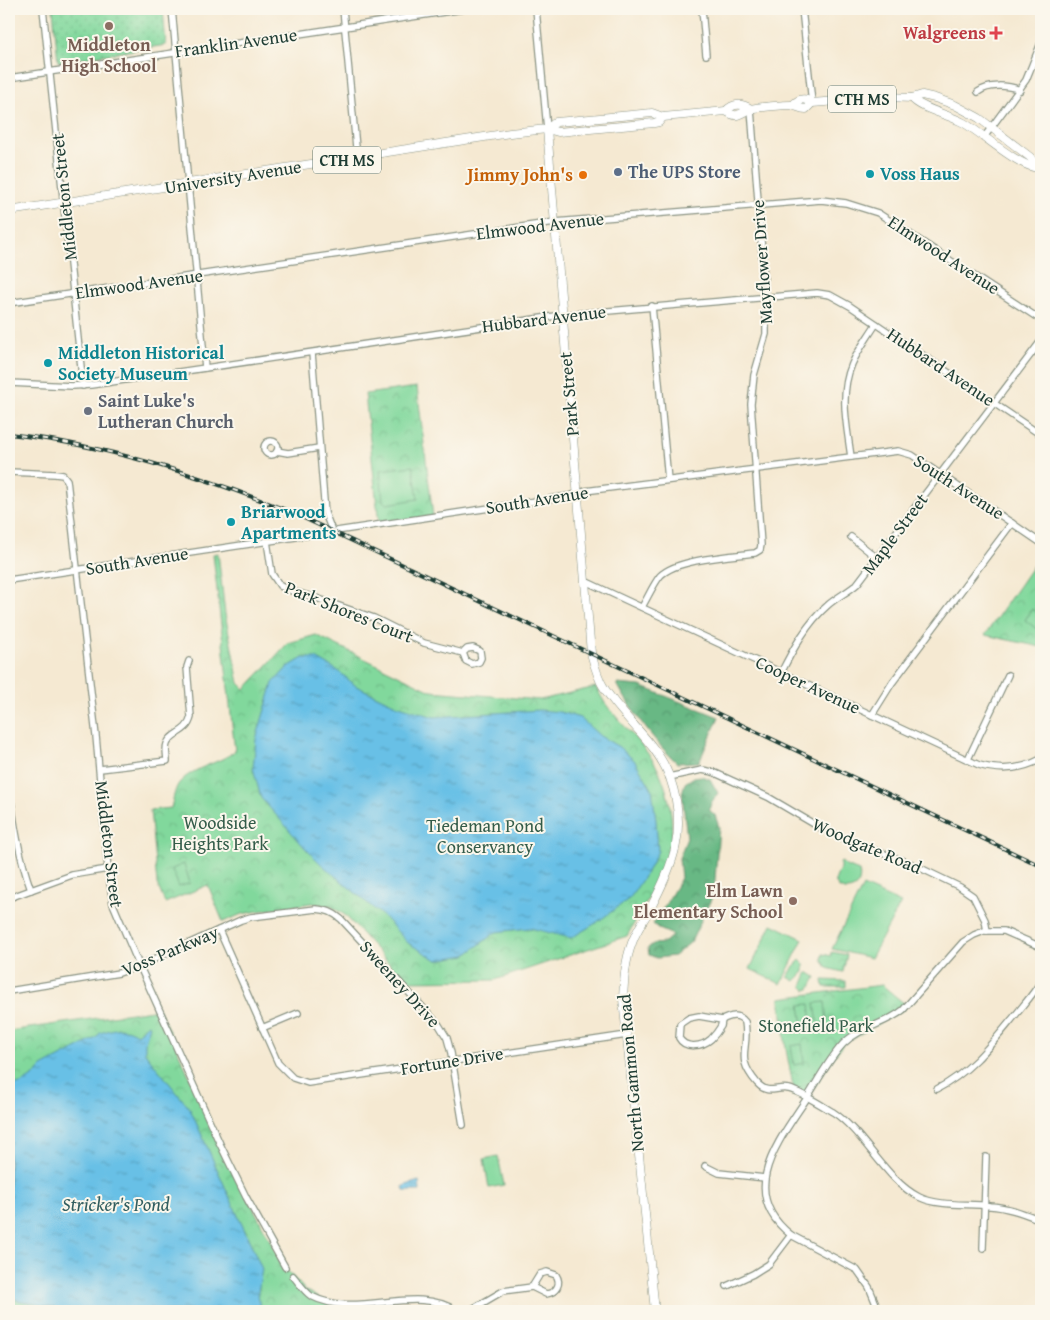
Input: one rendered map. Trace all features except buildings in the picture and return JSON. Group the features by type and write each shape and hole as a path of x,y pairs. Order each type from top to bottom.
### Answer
{"main road":[{"name":"University Avenue","path":"9,211 546,129 556,122 652,113 663,117 726,111 738,115 750,109 793,105 799,109 805,109 812,103 887,97 912,98 926,95 944,100 973,114 1030,157 1040,168"},
{"name":"University Avenue","path":"912,98 920,105 951,116 985,136 1024,164 1040,168"},
{"name":"Park Street","path":"546,129 590,647 598,676 613,701 659,758"},
{"name":"North Gammon Road","path":"654,1311 623,999 625,967 632,942 669,872 675,850 678,823 677,809 669,777 659,758"}],"street":[{"name":"Middleton Street","path":"43,9 83,386"},
{"path":"172,9 205,368"},
{"path":"343,9 357,158"},
{"name":"Franklin Avenue","path":"9,78 464,9"},
{"name":"Park Street","path":"536,9 546,129"},
{"path":"702,9 706,55"},
{"path":"802,9 812,103"},
{"path":"985,136 1020,90 1033,66 1041,43"},
{"path":"978,92 986,88 1008,86 1020,90"},
{"name":"Mayflower Drive","path":"642,607 661,576 671,569 686,563 755,553 760,550 762,545 751,404 752,386 766,334 766,297 750,109"},
{"name":"Elmwood Avenue","path":"9,303 555,222 821,200 846,203 878,213 1041,320"},
{"name":"Hubbard Avenue","path":"9,383 83,386 562,315 817,293 824,294 850,306 1041,435"},
{"path":"652,306 668,480"},
{"path":"851,457 845,412 845,388 853,361 876,324"},
{"name":"Maple Street","path":"781,673 797,642 813,620 829,604 857,584 1041,341"},
{"path":"312,352 326,513 332,531"},
{"path":"277,451 288,453 319,448"},
{"name":"South Avenue","path":"9,580 668,480 898,451 912,455 1041,542"},
{"name":"Middleton Street","path":"9,472 55,474 67,480 100,768 108,869 113,904 220,1144 284,1267"},
{"path":"872,715 892,682 1012,523"},
{"path":"851,537 877,558"},
{"name":"Park Shores Court","path":"267,541 272,574 280,586 374,618 424,643 463,653"},
{"name":"Cooper Avenue","path":"585,581 979,765 999,769 1017,768 1038,761"},
{"path":"100,768 167,761 166,746 171,738 188,727 191,717 188,661"},
{"path":"968,760 1008,675"},
{"name":"Woodgate Road","path":"669,777 696,770 714,772 768,797 820,827 852,842 912,864 960,887 972,896 976,902 987,931"},
{"path":"9,788 18,846 31,890"},
{"path":"9,898 72,875 108,869"},
{"name":"Voss Parkway","path":"9,991 108,976 140,966 252,917 316,909 330,911"},
{"name":"Sweeney Drive","path":"330,911 341,919 439,1025 447,1038 463,1125"},
{"path":"219,930 262,1028 298,1013"},
{"path":"877,1311 869,1287 857,1270 792,1235 780,1224 769,1205 765,1178 772,1154 843,1044 855,1035 897,1016 963,942 974,935 987,931 1004,931 1041,947"},
{"path":"937,1089 954,1080 975,1063 1027,1001 1041,981"},
{"path":"722,1020 721,1026 706,1042 689,1045 679,1038 680,1024 689,1018 699,1016 722,1020 738,1016 745,1022 744,1062 759,1084 771,1090 789,1089 833,1112 844,1120 901,1183 919,1196 946,1203 985,1205 1013,1210 1041,1220"},
{"name":"Fortune Drive","path":"262,1028 282,1068 293,1078 308,1083 627,1035"},
{"path":"983,1248 986,1157"},
{"path":"705,1166 719,1173 765,1178"},
{"path":"726,1286 761,1270 769,1264 792,1235"},
{"path":"469,1311 502,1291 532,1287 546,1294 551,1294 556,1290 559,1281 552,1273 543,1273 540,1274 532,1287"},
{"path":"293,1276 312,1297 345,1310 377,1310 430,1302 450,1307 457,1311"}],"green space":[{"name":"Middleton High School","path":"53,9 163,9 166,45 58,62"},
{"path":"417,387 433,516 379,524 365,394"},
{"path":"413,466 418,499 387,504 383,501 380,470"},
{"name":"Tiedeman Pond Conservancy","path":"218,553 225,614 239,683 245,689 288,643 316,635 431,691 540,700 596,687 606,705 642,745 658,769 667,794 672,821 672,834 667,858 654,888 627,936 495,980 405,981 345,915 330,906 312,903 242,914 223,922 208,885 165,903 157,884 150,810 171,808 174,794 180,782 193,772 235,751 213,554"},
{"path":"1041,554 1041,647 985,635"},
{"path":"1032,609 1041,615 1041,625 1038,630 1025,620"},
{"path":"617,684 640,686 719,717 699,762 677,763 644,726"},
{"path":"701,776 710,779 718,793 711,803 709,810 715,815 719,827 714,893 691,942 674,956 657,958 649,955 648,948 653,944 664,943 673,935 653,924 681,878 679,858 687,838 682,793 685,783 694,777"},
{"path":"842,862 846,866 859,871 860,879 855,888 844,890 838,887 835,881 840,863"},
{"path":"184,864 190,883 179,887 172,869"},
{"path":"863,886 901,903 871,958 832,949"},
{"path":"772,924 803,939 781,984 750,969"},
{"path":"832,952 847,955 843,972 827,968 822,959 823,954 831,956"},
{"path":"800,960 804,964 804,972 795,981 788,977"},
{"path":"808,972 816,977 810,989 806,990 802,986"},
{"path":"823,980 846,981 846,987 824,987"},
{"name":"Stonefield Park","path":"882,985 906,1005 903,1010 843,1044 807,1098 794,1091 786,1049 780,998"},
{"path":"825,1002 827,1023 818,1024 815,1003"},
{"path":"810,1004 812,1025 803,1026 800,1005"},
{"name":"Stricker's Pond","path":"159,1009 220,1144 284,1267 305,1290 329,1304 328,1311 9,1311 9,1031"},
{"path":"802,1044 804,1063 794,1065 791,1046"},
{"path":"498,1156 504,1185 489,1188 484,1159"}],"water":[{"name":"Tiedeman Pond Conservancy","path":"303,658 316,658 337,670 356,686 396,705 434,717 540,710 560,712 580,718 600,736 619,747 635,761 652,789 658,851 630,898 596,923 571,938 530,928 496,932 466,955 437,960 408,943 384,917 321,864 261,798 253,768 256,739 273,683 288,667"},
{"name":"Stricker's Pond","path":"148,1024 150,1026 145,1042 145,1053 190,1109 262,1269 258,1292 260,1311 67,1311 17,1300 9,1294 9,1086 21,1084 34,1076 42,1067 96,1038 100,1033 114,1029 127,1029 137,1034"},
{"path":"419,1181 420,1191 404,1191 403,1186"}],"railway":[{"path":"9,434 81,446 152,463 222,486 291,512 1041,866"}],"place":[{"name":"Middleton High School","path":"109,26"},
{"name":"Walgreens","path":"996,33"},
{"name":"The UPS Store","path":"618,172"},
{"name":"Voss Haus","path":"870,174"},
{"name":"Jimmy John's","path":"583,175"},
{"name":"Middleton Historical Society Museum","path":"48,363"},
{"name":"Saint Luke's Lutheran Church","path":"88,411"},
{"name":"Briarwood Apartments","path":"231,522"},
{"name":"Elm Lawn Elementary School","path":"793,901"}],"park label":[{"name":"Woodside Heights Park","path":"220,833"}]}
